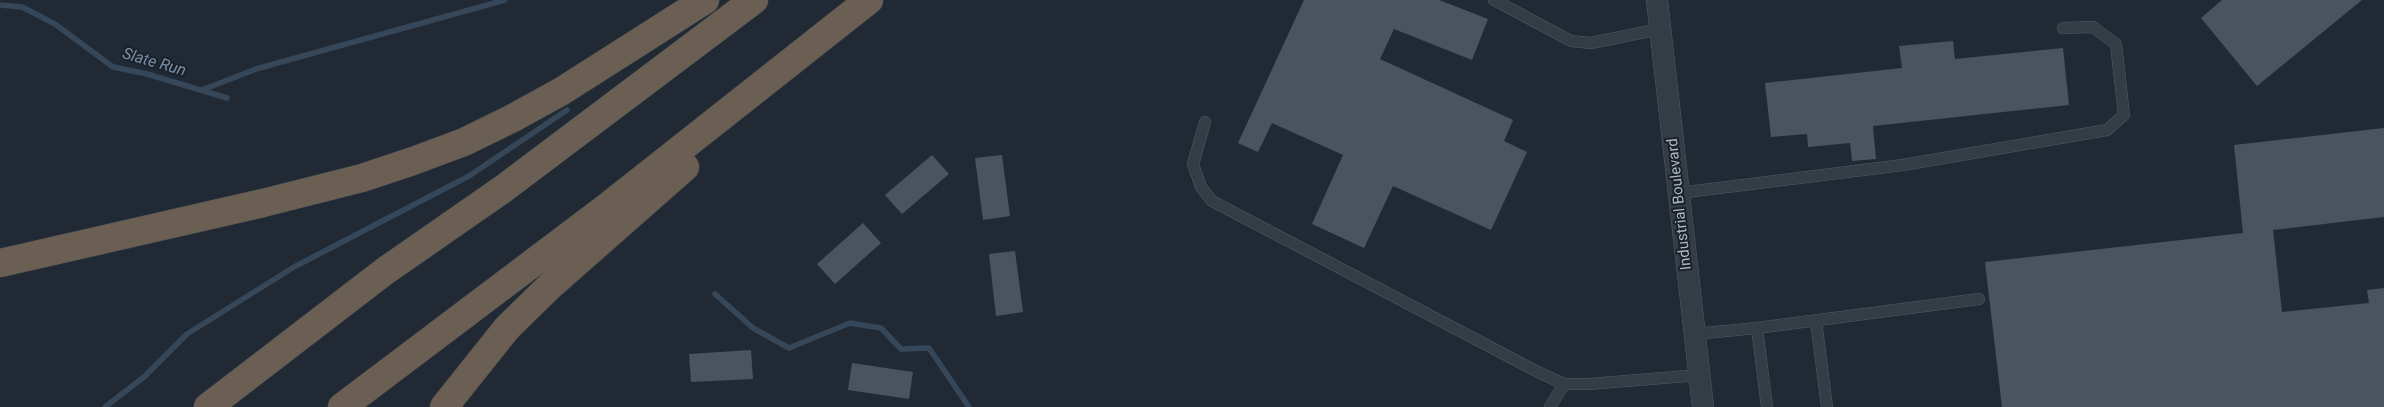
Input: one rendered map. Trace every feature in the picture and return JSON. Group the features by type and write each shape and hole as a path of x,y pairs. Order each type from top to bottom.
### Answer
{"highway":[{"path":"0,263 362,178 422,158 464,142 514,118 562,91 705,0"},
{"path":"208,407 385,271 503,189 754,0"},
{"path":"342,407 607,207 869,0"},
{"path":"444,407 507,328 551,285 646,202 840,23"}],"street":[{"name":"Industrial Boulevard","path":"1657,0 1703,407"}],"lane":[{"path":"1494,0 1571,41 1591,43 1660,29"},
{"path":"1679,193 1903,165 2106,130 2124,115 2116,44 2094,27 2062,28"},
{"path":"1205,122 1193,164 1201,187 1212,201 1564,384 1589,384 1700,375"},
{"path":"1695,334 1816,321 1979,299"},
{"path":"1816,321 1827,407"},
{"path":"1756,328 1767,407"},
{"path":"1550,407 1564,384"}],"building":[{"path":"1304,0 1439,0 1488,19 1472,60 1394,29 1380,59 1513,120 1504,141 1527,152 1491,230 1393,186 1364,248 1312,224 1343,155 1272,123 1258,152 1238,143"},
{"path":"2222,0 2362,0 2257,86 2201,18"},
{"path":"1953,41 1955,59 2063,48 2069,105 1873,126 1876,159 1852,161 1850,143 1808,147 1807,134 1771,137 1765,83 1902,68 1899,46"},
{"path":"2384,128 2384,217 2273,230 2282,312 2369,303 2367,290 2384,288 2384,407 2002,407 1985,262 2243,233 2234,145"},
{"path":"932,155 949,174 902,214 885,195"},
{"path":"1002,155 1010,216 983,220 975,158"},
{"path":"863,223 881,243 835,284 817,264"},
{"path":"1015,251 1023,312 996,316 989,254"},
{"path":"751,350 753,379 691,382 689,354"},
{"path":"852,363 913,372 909,399 848,390"}],"waterway":[{"path":"202,90 256,69 505,0"},
{"name":"Slate Run","path":"0,5 22,7 55,24 113,67 147,74 227,98"},
{"path":"105,407 144,377 187,334 294,267 469,176 567,110"},
{"name":"Slate Run","path":"715,294 753,328 789,348 850,323 881,328 901,349 929,348 969,407"}]}
